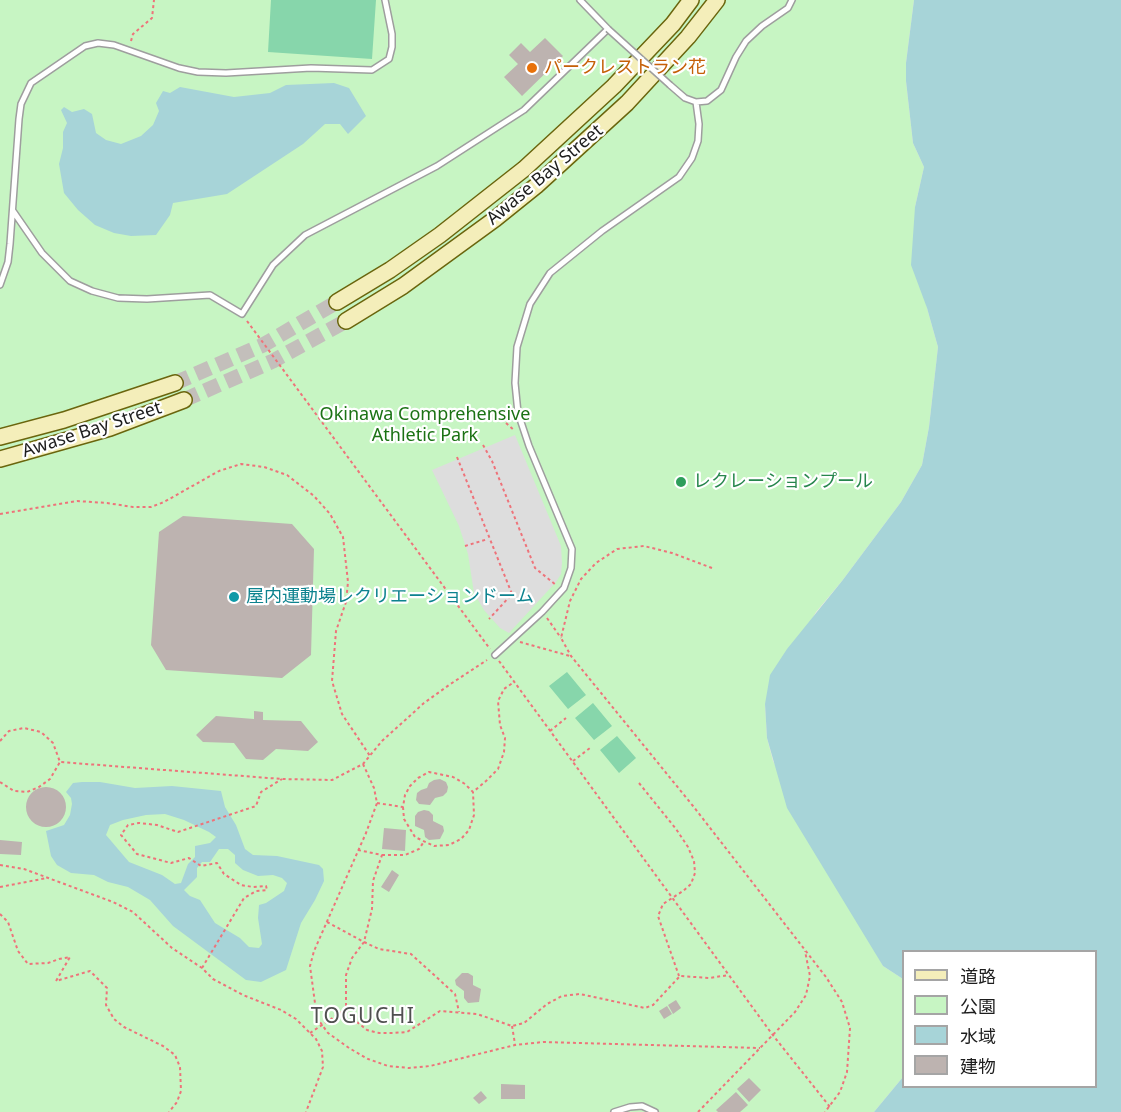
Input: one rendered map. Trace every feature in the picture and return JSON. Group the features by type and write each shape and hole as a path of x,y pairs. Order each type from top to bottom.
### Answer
{"main road":[{"name":"Awase Bay Street","path":"337,302 390,270 440,235 524,169 614,86 672,24 691,0"},
{"name":"Awase Bay Street","path":"346,321 420,274 536,186 583,146 627,103 688,37 717,0"},
{"name":"Awase Bay Street","path":"0,437 64,420 175,383"},
{"name":"Awase Bay Street","path":"0,459 110,428 184,400"}],"lane":[{"path":"0,285 8,262 21,104 31,83 85,46 98,43 198,72 226,73 311,68 372,70 389,59 392,47 392,34 385,0"},
{"path":"580,0 670,85 685,98 696,102 707,101 721,90 746,41 762,26 788,8 792,0"},
{"path":"13,211 42,254 70,281 92,291 118,298 210,296 242,314 273,265 305,236 437,165 524,110 608,28"},
{"path":"495,655 542,612 564,588 571,568 572,549 518,414 514,383 517,346 530,304 550,273 602,231 679,177 692,158 698,141 699,124 696,102"},
{"path":"614,1112 642,1106 655,1112"}],"path":[{"path":"128,50 133,34 152,18 154,0"},
{"path":"242,314 772,1034 830,1107"},
{"path":"506,423 518,433"},
{"path":"483,445 492,461 535,568 556,585"},
{"path":"457,457 512,594 489,619"},
{"path":"0,514 77,501 151,507 219,471 241,464 264,467 288,475 314,496 330,514 343,537 348,582 346,603 336,631 332,681 342,714 370,756"},
{"path":"465,546 489,539"},
{"path":"561,638 570,601 581,579 596,563 617,549 644,546 672,553 712,568"},
{"path":"542,612 551,621 571,656 693,806 826,976 842,1002 850,1028 847,1072 840,1092 825,1112"},
{"path":"512,639 571,656"},
{"path":"60,762 282,779 332,780 363,764 382,741 424,704 495,655"},
{"path":"473,792 498,769 504,752 505,738 500,725 498,700 504,689 514,681"},
{"path":"550,731 566,718"},
{"path":"0,741 9,731 24,728 40,732 54,742 60,762 50,780 27,792 14,791 0,782"},
{"path":"573,762 590,748"},
{"path":"363,764 378,803 314,951 310,966 317,1018 322,1026 349,1048 368,1059 398,1067 430,1066 515,1045 543,1042 760,1048"},
{"path":"429,772 453,777 473,792 474,815 469,830 461,839 449,845 434,846 415,837 407,827 403,807 405,795 410,786 429,772"},
{"path":"202,968 244,898 256,891 267,890 266,886 240,885 224,874 217,863 201,866 189,858 171,863 137,854 121,835 128,825 139,823 157,825 178,832 256,806 261,792 282,779"},
{"path":"639,783 676,829 694,861 695,873 691,884 663,904 658,916 680,976"},
{"path":"378,803 403,807"},
{"path":"358,850 382,855 405,855 419,849 423,842"},
{"path":"382,855 373,881 372,909 364,942 352,958 346,975 346,1009 367,1030 379,1033 407,1032 440,1011 477,1014 512,1026 524,1023 561,996 580,994 645,1008 653,1005 680,976"},
{"path":"0,865 24,869 133,912 172,948 213,978 243,996 281,1010 296,1019 316,1039 322,1051 323,1067 306,1112"},
{"path":"0,887 48,878"},
{"path":"0,914 8,922 18,951 28,964 48,963 70,957 56,981 90,971 107,988 106,1005 114,1019 124,1027 163,1046 175,1055 180,1067 180,1091 177,1102 169,1112"},
{"path":"327,922 379,949 411,954 455,994 459,1012"},
{"path":"698,1112 795,1012 806,995 810,976 805,951"},
{"path":"680,976 710,978 729,975"},
{"path":"310,1033 346,1009"},
{"path":"512,1026 515,1045"}],"green space":[{"name":"Okinawa Comprehensive Athletic Park","path":"0,0 914,0 906,81 913,143 924,167 915,207 927,308 938,347 929,427 922,465 901,502 816,612 765,704 767,738 773,761 883,966 902,978 902,1078 874,1112 0,1112"},
{"path":"271,0 376,0 372,59 268,52"},
{"path":"567,672 586,695 568,709 549,686"},
{"path":"593,703 612,726 594,740 575,718"},
{"path":"617,736 636,758 619,773 600,750"}],"shaded area":[{"path":"515,435 561,546 562,563 561,574 556,582 509,633 500,628 484,610 474,593 468,554 459,526 432,470"}],"water":[{"path":"914,0 1121,0 1121,1112 874,1112 902,1078 902,1088 1097,1088 1097,950 902,950 902,978 883,966 787,808 767,738 765,704 770,675 787,649 901,502 922,465 929,427 938,347 911,265 915,207 924,167 913,143 906,63"},
{"path":"334,83 349,88 366,116 348,134 340,124 325,124 303,144 227,194 173,203 170,215 156,235 131,236 114,233 95,225 64,193 59,164 63,148 63,132 67,123 61,110 64,107 72,112 84,109 92,114 96,133 106,140 121,144 141,136 153,125 159,111 156,103 163,91 170,93 180,87 234,97 270,93 286,85"},
{"path":"100,782 135,788 172,786 221,791 225,807 236,825 245,849 253,855 277,856 319,865 323,869 324,881 301,923 286,970 261,982 246,980 173,926 150,900 128,887 108,882 94,875 71,873 57,865 51,856 46,831 64,825 70,815 71,798 66,792 73,783","holes":["165,814 184,820 216,837 210,843 195,846 195,857 188,864 181,883 175,884 162,875 129,862 106,835 110,825 123,820","219,849 228,849 235,855 235,863 243,870 258,876 273,875 282,878 287,883 284,891 259,905 258,918 262,944 259,948 249,947 240,938 215,923 200,900 190,896 184,890 197,877 197,868 202,862 210,862"]}],"building":[{"path":"545,38 563,56 522,96 504,77 518,64 509,55 521,43 530,52"},
{"name":"屋内運動場レクリエーションドーム","path":"183,516 292,524 314,549 311,655 282,678 166,670 151,645 159,532"},
{"path":"254,711 263,712 263,720 301,721 318,742 308,751 276,749 263,760 246,759 234,743 203,742 196,735 216,716 254,719"},
{"path":"440,779 446,782 447,792 435,798 430,805 419,804 416,800 417,793 427,788 429,783"},
{"path":"46,787 60,793 66,807 60,821 46,827 32,821 26,807 32,793"},
{"path":"424,810 433,815 433,821 443,826 444,831 440,839 429,840 425,837 424,830 415,826 415,816"},
{"path":"384,828 406,830 405,851 382,849"},
{"path":"0,840 22,842 21,855 0,854"},
{"path":"392,870 399,875 389,892 381,887"},
{"path":"462,973 473,976 473,985 481,989 479,1002 468,1003 464,998 464,991 456,985 455,980"},
{"path":"676,1000 681,1008 673,1014 668,1005"},
{"path":"667,1006 672,1014 664,1019 659,1011"},
{"path":"749,1078 761,1090 749,1102 737,1089"},
{"path":"501,1084 525,1085 525,1099 501,1099"},
{"path":"481,1091 487,1098 479,1104 473,1098"},
{"path":"736,1092 748,1105 740,1112 718,1112 716,1110"}],"tunnel":[{"path":"175,383 263,345 337,302"},
{"path":"184,400 273,361 346,321"}],"place":[{"name":"パークレストラン花","path":"532,68"},
{"name":"レクレーションプール","path":"681,482"},
{"name":"屋内運動場レクリエーションドーム","path":"234,597"}],"district":[{"name":"TOGUCHI","path":"363,1017"}]}
